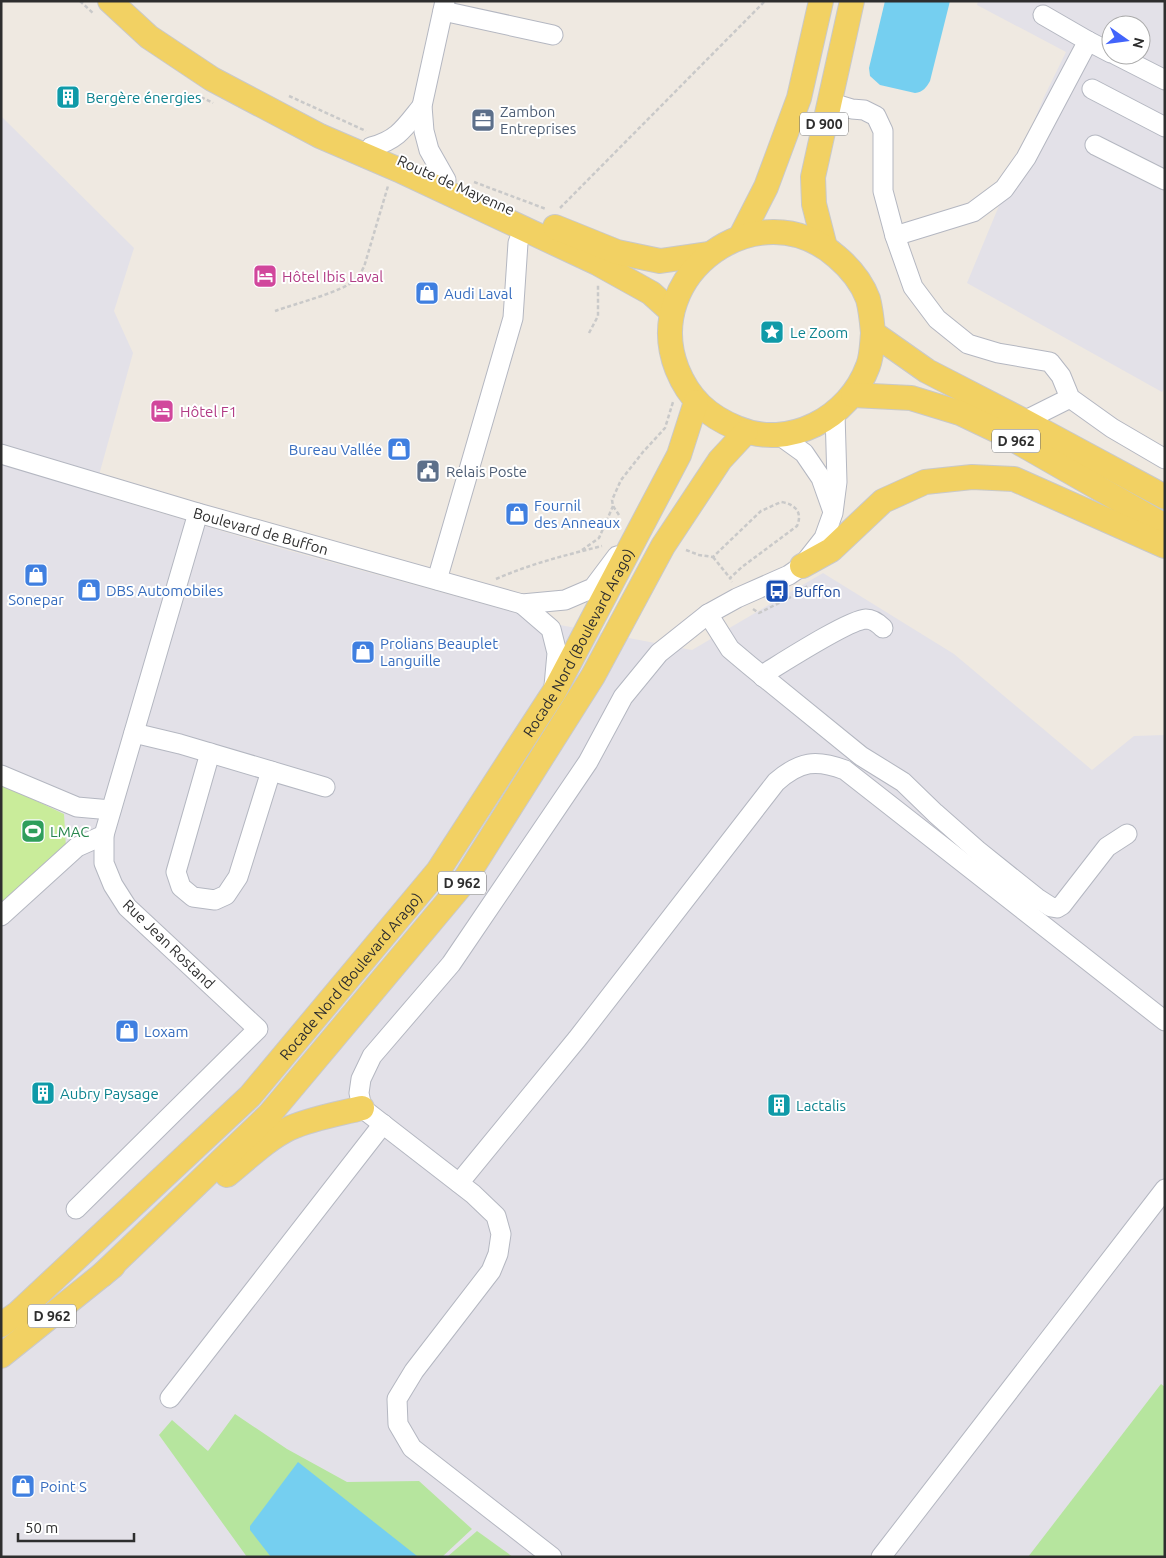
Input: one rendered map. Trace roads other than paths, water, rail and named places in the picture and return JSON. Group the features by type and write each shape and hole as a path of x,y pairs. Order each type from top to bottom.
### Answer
{"main road":[{"name":"Route de Mayenne","path":"110,1 149,37 212,78 320,136 399,170 597,263 651,293 672,312"},
{"name":"D 900","path":"742,236 766,187 799,98 821,1"},
{"name":"D 900","path":"825,247 814,204 813,176 852,1"},
{"name":"Route de Mayenne","path":"212,78 531,217 617,252 660,260 708,254"},
{"path":"770,232 798,235 825,247 851,269 868,299 874,333 868,366 853,395 835,413 809,429 779,435 746,432 719,421 686,398 673,360 670,336 672,312 685,280 708,254 742,236 770,232"},
{"name":"D 962","path":"874,333 927,371 1165,497"},
{"name":"D 962","path":"853,395 910,398 960,413 1004,434 1165,526"},
{"name":"Rocade Nord (Boulevard Arago)","path":"1,1326 18,1313 250,1096 438,871 554,692 680,455 686,398"},
{"name":"D 962","path":"1,1356 102,1275 269,1115 460,887 593,676 663,546 720,460 746,432"},
{"path":"809,573 883,501 925,482 972,477 1014,479 1165,546"},
{"path":"102,1275 182,1216 257,1149 289,1128 362,1108"}],"street":[{"path":"446,180 429,150 424,131 422,106 444,6 553,36"},
{"path":"1043,15 1101,48"},
{"path":"895,236 973,212 1004,189 1026,158 1088,41"},
{"path":"1136,65 1165,80"},
{"path":"1092,89 1165,127"},
{"path":"829,102 852,110 864,110 876,116 883,131 883,191 895,236 913,287 937,319 968,344 998,353 1050,362 1060,376 1070,398 1112,428 1165,459"},
{"path":"370,147 379,145 400,134 422,106"},
{"path":"1095,145 1165,180"},
{"path":"437,580 513,318 518,243 523,228"},
{"path":"1024,421 1070,398"},
{"path":"542,1553 412,1448 398,1424 397,1399 414,1371 491,1271 498,1254 501,1234 496,1216 459,1183 362,1108 359,1093 361,1079 372,1056 451,964 588,762 623,697 660,653 708,614 740,597 775,583 809,573 833,513 837,482 835,413"},
{"path":"779,435 804,453 821,478 833,513"},
{"name":"Boulevard de Buffon","path":"1,454 198,513 522,604"},
{"path":"522,604 565,600 593,588 653,506"},
{"name":"Rue Jean Rostand","path":"76,1209 258,1028 127,907 113,885 104,863 104,835 198,513"},
{"path":"522,604 551,629 557,653 554,692"},
{"path":"708,614 730,649 861,756 903,782 977,850 1051,907 1058,908 1062,905 1108,848 1116,840 1127,834"},
{"path":"763,677 767,672 860,620 868,619 876,622 883,628"},
{"path":"134,733 325,787"},
{"path":"210,753 176,872 181,887 194,897 214,900 226,895 238,877 271,771"},
{"path":"459,1183 577,1039 776,782 787,772 814,762 845,770 1165,1021"},
{"path":"1,775 78,807 111,810"},
{"path":"1,916 77,847 104,835"},
{"path":"170,1398 382,1124"},
{"path":"881,1557 1165,1189"}],"water":[{"path":"885,1 950,1 930,81 926,88 920,92 915,93 880,85 870,76 869,68"},
{"path":"298,1462 417,1557 271,1557 250,1530 250,1526"}],"place":[{"name":"Bergère énergies","path":"68,97"},
{"name":"Zambon Entreprises","path":"483,120"},
{"name":"Hôtel Ibis Laval","path":"265,276"},
{"name":"Audi Laval","path":"427,293"},
{"name":"Le Zoom","path":"772,332"},
{"name":"Hôtel F1","path":"162,411"},
{"name":"Bureau Vallée","path":"399,449"},
{"name":"Relais Poste","path":"428,471"},
{"name":"Fournil des Anneaux","path":"517,514"},
{"name":"Sonepar","path":"36,575"},
{"name":"DBS Automobiles","path":"89,590"},
{"name":"Buffon","path":"777,591"},
{"name":"Prolians Beauplet Languille","path":"363,652"},
{"name":"LMAC","path":"33,831"},
{"name":"Loxam","path":"127,1031"},
{"name":"Aubry Paysage","path":"43,1093"},
{"name":"Lactalis","path":"779,1105"},
{"name":"Point S","path":"23,1486"}]}
